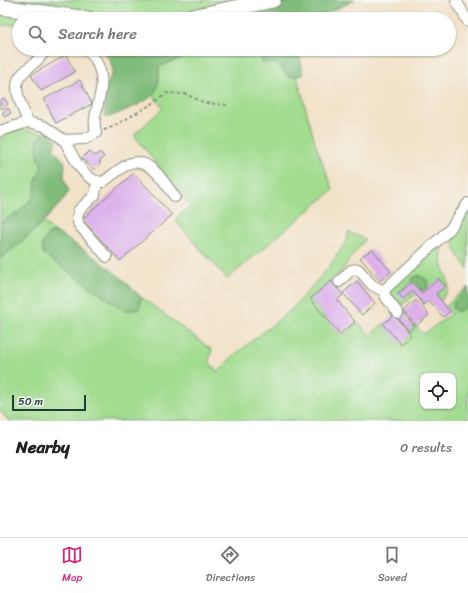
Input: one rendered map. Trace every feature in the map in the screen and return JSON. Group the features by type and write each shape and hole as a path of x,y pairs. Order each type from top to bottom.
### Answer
{"highway":[{"path":"216,12 273,0"},
{"path":"0,7 19,12"}],"lane":[{"path":"456,0 468,22"},
{"path":"28,122 17,92 17,82 20,74 32,66 42,56"},
{"path":"64,140 85,139 96,133 94,119 102,87 102,75 93,56"},
{"path":"0,131 28,122 44,126 64,140 78,165 91,180 103,182 131,163 144,164 152,167 175,197"},
{"path":"97,182 94,195 79,210 77,218 79,225 107,257"},
{"path":"383,291 450,229 468,203"},
{"path":"339,282 351,270 358,269 372,285 383,291 387,299 398,313"}],"path":[{"path":"96,133 119,123 152,104 167,93 185,94 205,102 226,105"}],"green space":[{"path":"0,0 293,0 254,12 12,12 12,25 0,25"},
{"path":"293,0 355,0 329,12 254,12"},
{"path":"106,56 188,56 159,66 158,84 156,91 151,97 124,111 106,118 103,96 113,71 110,59"},
{"path":"188,56 260,56 262,62 277,64 289,77 297,76 316,146 333,190 227,279 175,220 190,206 134,135 163,108 153,95 159,81 159,66"},
{"path":"260,56 300,56 303,75 290,77 277,64 262,62"},
{"path":"22,129 46,133 38,158 42,166 36,181 34,196 20,211 0,223 0,139 9,133"},
{"path":"46,133 57,140 53,149 65,162 64,178 69,192 62,202 28,236 0,259 0,223 20,211 34,196 36,181 42,166 39,159 37,146 38,138"},
{"path":"468,208 468,269 456,252 454,239 458,226"},
{"path":"43,222 56,232 47,235 139,309 141,297 212,350 209,361 218,373 232,357 292,309 329,267 346,242 348,232 365,239 341,272 310,299 340,334 342,333 344,335 358,322 370,335 383,324 401,344 411,335 408,331 415,325 424,334 451,314 446,307 453,299 468,287 468,421 9,421 0,411 0,259"},
{"path":"56,232 101,262 132,288 141,297 139,309 125,311 43,254 42,244 48,235"},
{"path":"441,244 442,263 448,280 448,287 441,301 436,294 446,286 440,279 422,293 412,282 398,293 413,291 416,294 401,306 390,293 392,288"},
{"path":"418,275 427,280 428,287 422,290 415,287 411,279"},
{"path":"468,288 468,305 458,312 452,308 454,302"}],"building":[{"path":"64,56 67,56 75,72 41,91 31,75"},
{"path":"80,80 92,104 56,123 44,99"},
{"path":"4,98 8,104 2,109 0,107 0,101"},
{"path":"8,108 11,113 5,117 2,113"},
{"path":"89,151 95,156 100,152 104,157 99,162 101,163 94,170 82,158"},
{"path":"134,173 172,215 120,261 82,219"},
{"path":"372,249 391,272 380,281 360,258"},
{"path":"439,279 446,286 436,294 450,312 443,317 429,301 424,305 413,291 403,299 398,293 413,282 422,293"},
{"path":"331,281 343,295 337,300 355,322 340,334 310,299"},
{"path":"357,281 375,303 362,315 343,293"},
{"path":"416,300 429,315 416,326 404,311"},
{"path":"403,312 414,326 409,331 397,317"},
{"path":"394,315 411,335 401,344 383,324"}]}
